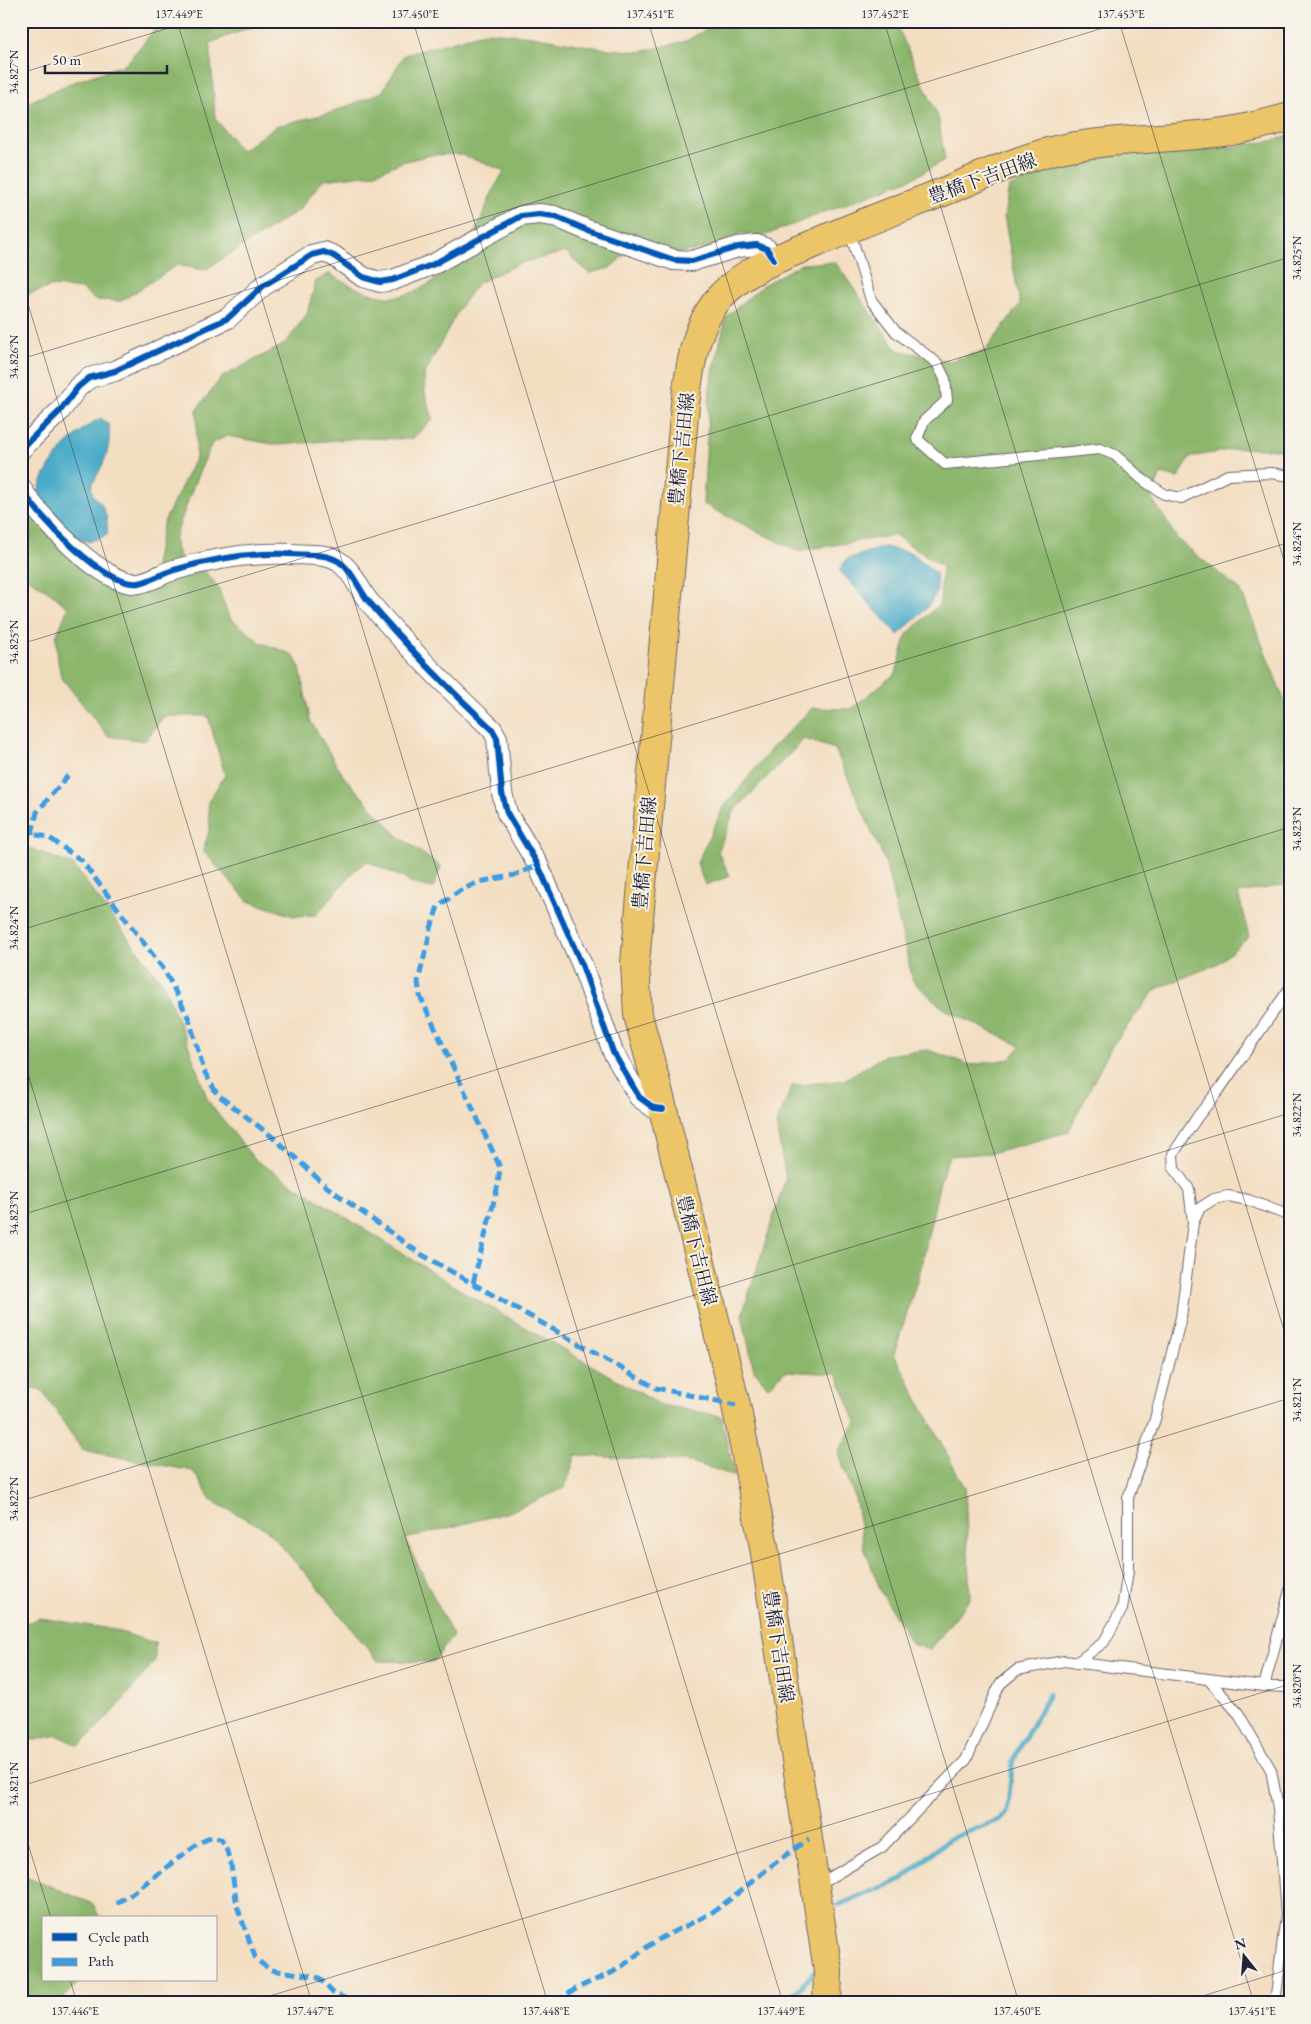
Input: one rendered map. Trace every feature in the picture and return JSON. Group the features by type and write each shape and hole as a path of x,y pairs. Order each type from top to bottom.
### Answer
{"main road":[{"name":"豊橋下吉田線","path":"827,2003 828,1971 764,1547 736,1405 638,1015 635,963 685,405 692,355 701,328 721,296 746,275 774,260 849,229 1022,161 1068,148 1115,141 1223,132 1263,124 1290,116"}],"street":[{"path":"21,449 60,411 78,387 89,378 115,371 228,318 263,286 312,255 324,252 334,256 364,277 380,282 394,280 434,264 521,216 539,214 554,216 586,230 674,260 692,261 738,247 757,245 767,249 774,260"},
{"path":"21,488 46,522 90,561 115,577 128,582 139,583 173,570 247,554 266,553 321,556 339,561 369,602 442,682 492,729 497,738 502,794 507,813 538,865 582,965 613,1052 639,1097 654,1108 663,1109"}],"lane":[{"path":"849,229 871,300 896,332 936,362 945,379 947,400 924,421 918,439 945,464 1100,449 1115,455 1143,480 1164,494 1182,498 1228,475 1271,473 1290,476"},
{"path":"1076,1662 1104,1642 1122,1609 1128,1571 1128,1498 1156,1419 1181,1317 1193,1223 1189,1189 1174,1169 1173,1154 1290,988"},
{"path":"1193,1223 1200,1208 1214,1199 1228,1196 1248,1200 1290,1216"},
{"path":"1264,1686 1290,1590"},
{"path":"815,1886 882,1846 966,1760 1000,1684 1017,1670 1064,1661 1210,1680 1290,1687"},
{"path":"1210,1680 1238,1713 1271,1770 1278,1808 1286,1915 1275,2003"}],"green space":[{"path":"168,21 267,21 210,43 215,118 241,151 276,126 330,113 382,92 404,55 487,32 532,36 600,48 640,52 686,41 721,21 895,21 938,117 945,160 913,178 763,236 741,233 712,247 680,253 649,246 623,256 610,268 589,273 566,252 520,263 478,283 460,307 424,375 425,394 433,419 412,439 361,438 279,445 227,436 212,443 194,484 174,540 181,563 204,571 217,585 229,617 260,642 293,655 300,668 310,720 344,777 397,835 441,867 433,888 415,884 367,861 355,870 316,915 294,916 248,901 203,851 210,828 208,802 225,775 208,716 164,716 145,741 108,736 61,677 56,637 68,608 50,592 21,574 21,501 127,586 154,570 163,524 196,457 197,409 222,377 285,344 307,314 316,281 329,274 364,291 386,297 396,297 418,290 439,277 457,261 467,247 500,177 505,171 459,154 430,155 402,162 373,174 323,180 299,210 205,270 177,265 121,301 95,300 82,289 54,286 21,296 21,106 68,84 126,64 155,29"},
{"path":"1290,134 1290,450 1240,448 1190,457 1178,478 1161,474 1151,497 1178,540 1241,591 1290,715 1290,884 1238,893 1249,937 1217,964 1156,989 1111,1047 1068,1132 991,1153 949,1156 940,1181 921,1268 894,1354 965,1488 970,1599 929,1650 912,1644 881,1592 864,1547 855,1498 838,1452 856,1422 837,1374 785,1371 768,1387 754,1370 742,1315 786,1178 776,1125 792,1086 844,1080 885,1055 928,1050 971,1065 1010,1059 1021,1046 944,1009 913,981 885,861 835,749 804,739 734,811 718,852 730,876 705,885 697,863 723,808 773,747 812,708 851,709 896,673 907,634 940,604 942,566 895,535 797,551 703,504 710,386 726,317 763,285 801,264 835,262 897,350 949,361 985,351 1020,304 1004,216 1009,187 1067,163 1130,153 1223,148 1277,140"},
{"path":"21,845 73,865 163,984 189,1047 208,1101 255,1160 470,1296 661,1405 721,1416 735,1476 692,1462 576,1455 565,1488 509,1512 405,1539 453,1636 433,1662 378,1661 321,1591 266,1529 212,1501 193,1471 82,1450 42,1390 21,1386"},
{"path":"40,1618 111,1629 155,1643 155,1661 114,1711 79,1746 57,1735 35,1740 21,1738 21,1625"},
{"path":"21,1874 93,1904 99,1916 42,1916 42,1982 78,1982 58,2003 21,2003"}],"water":[{"path":"101,418 109,425 108,450 91,486 93,495 106,514 107,535 89,542 72,537 37,500 39,488 51,464 69,442"},
{"path":"884,547 912,553 936,574 937,592 926,609 898,635 839,570 847,559"}],"waterway":[{"path":"838,1905 902,1879 949,1839 999,1820 1007,1813 1013,1760 1049,1694"},
{"path":"780,2003 798,1990 815,1971"}],"marked path":[{"path":"32,834 37,812 71,772"},
{"path":"21,835 32,834 48,837 81,860 165,971 189,1019 204,1071 217,1094 275,1139 327,1187 419,1253 656,1388 736,1405"},
{"path":"473,1283 498,1185 500,1167 420,996 418,982 438,906 461,890 479,882 515,875 538,865"},
{"path":"116,1903 130,1895 197,1844 210,1838 220,1839 226,1848 231,1865 237,1906 255,1957 271,1970 319,1978 333,1993 355,2003"},
{"path":"556,2003 576,1989 613,1972 656,1941 714,1911 784,1856 809,1840"}],"cycle path":[{"path":"21,449 60,411 78,387 89,378 115,371 228,318 263,286 312,255 324,252 334,256 363,277 380,282 393,280 434,264 521,216 539,214 554,216 587,230 674,260 692,261 738,247 757,245 767,249 774,260"},
{"path":"21,488 41,515 73,548 108,574 125,581 139,583 174,570 203,563 261,554 321,556 333,558 343,565 352,575 366,598 399,636 492,729 497,738 502,793 507,813 538,865 582,965 613,1052 639,1097 654,1108 663,1109"}]}
